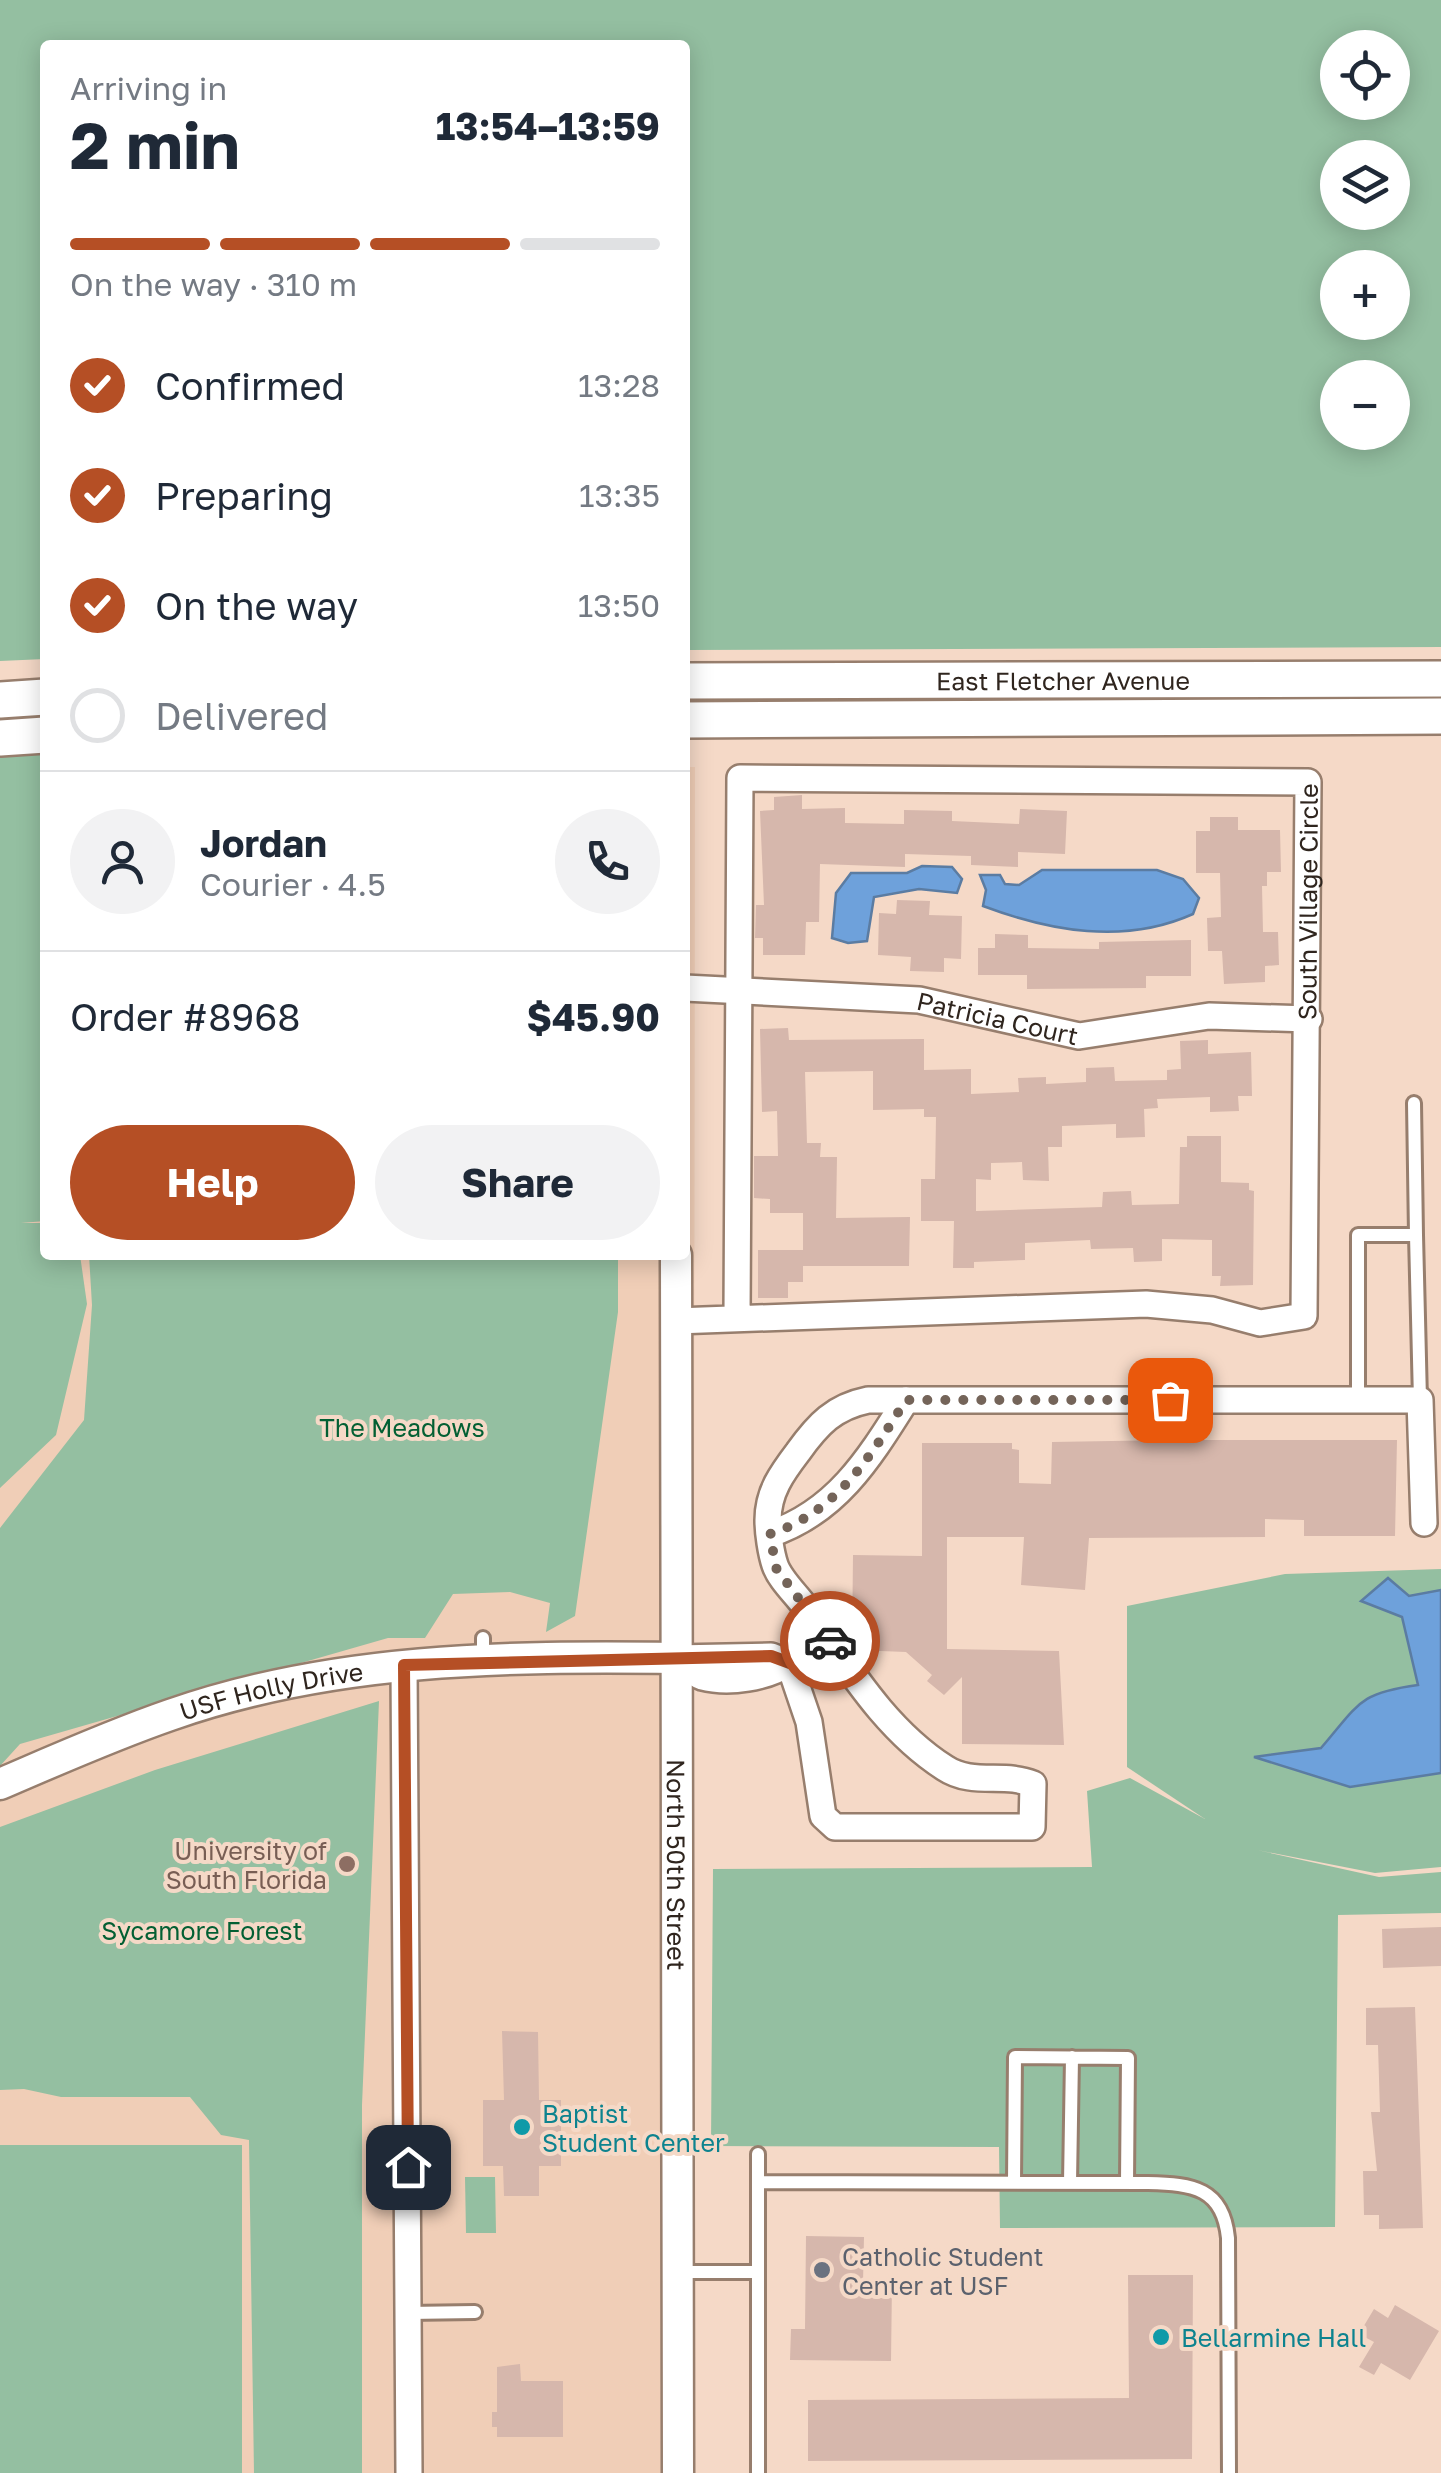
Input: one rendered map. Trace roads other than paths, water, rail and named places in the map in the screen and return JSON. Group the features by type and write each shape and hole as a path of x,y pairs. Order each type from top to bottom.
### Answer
{"main road":[{"name":"East Fletcher Avenue","path":"690,681 1441,679"},
{"path":"0,700 40,697"},
{"name":"East Fletcher Avenue","path":"690,720 1441,716"},
{"path":"0,738 40,735"}],"street":[{"name":"South Village Circle","path":"676,1321 1146,1304 1212,1310 1260,1323 1304,1316 1308,782 740,778 742,990 737,1316"},
{"name":"Patricia Court","path":"690,988 919,1000 1078,1036 1209,1016 1309,1018"},
{"name":"North 50th Street","path":"676,1260 678,2473"},
{"path":"770,1534 801,1524 832,1500 867,1462 906,1400"},
{"path":"790,1663 809,1722 823,1816 835,1827 1032,1827 1033,1784 968,1778 948,1771 878,1708 776,1568 768,1520 776,1481 822,1420 848,1404 906,1400 1420,1400 1424,1523"},
{"path":"675,1658 701,1676 770,1676 831,1642"},
{"name":"USF Holly Drive","path":"0,1784 171,1714 322,1676 483,1649 675,1658"},
{"path":"404,1665 409,2473"}],"lane":[{"path":"1414,1103 1420,1400"},
{"path":"1358,1400 1358,1235 1416,1234"},
{"path":"1014,2182 1015,2057 1128,2058 1126,2182"},
{"path":"1070,2182 1072,2057"},
{"path":"758,2154 758,2473"},
{"path":"758,2182 1126,2182 1174,2183 1201,2190 1225,2215 1229,2473"},
{"path":"677,2272 757,2272"},
{"path":"408,2313 475,2312"}],"water":[{"path":"922,866 952,867 962,879 957,893 919,889 874,897 867,941 848,943 832,938 836,893 851,873 907,873"},
{"path":"1042,870 1157,870 1183,879 1199,898 1193,914 1167,924 1114,932 1061,928 983,906 986,890 980,875 1000,875 1005,884 1019,885"},
{"path":"1388,1578 1409,1596 1441,1590 1441,1773 1350,1787 1254,1757 1321,1748 1361,1703 1383,1692 1418,1685 1402,1617 1361,1601"}],"place":[{"name":"University of South Florida","path":"347,1864"},
{"name":"Baptist Student Center","path":"522,2127"},
{"name":"Catholic Student Center at USF","path":"822,2270"},
{"name":"Bellarmine Hall","path":"1161,2337"}],"park label":[{"name":"The Meadows","path":"402,1427"},
{"name":"Sycamore Forest","path":"202,1930"}]}
